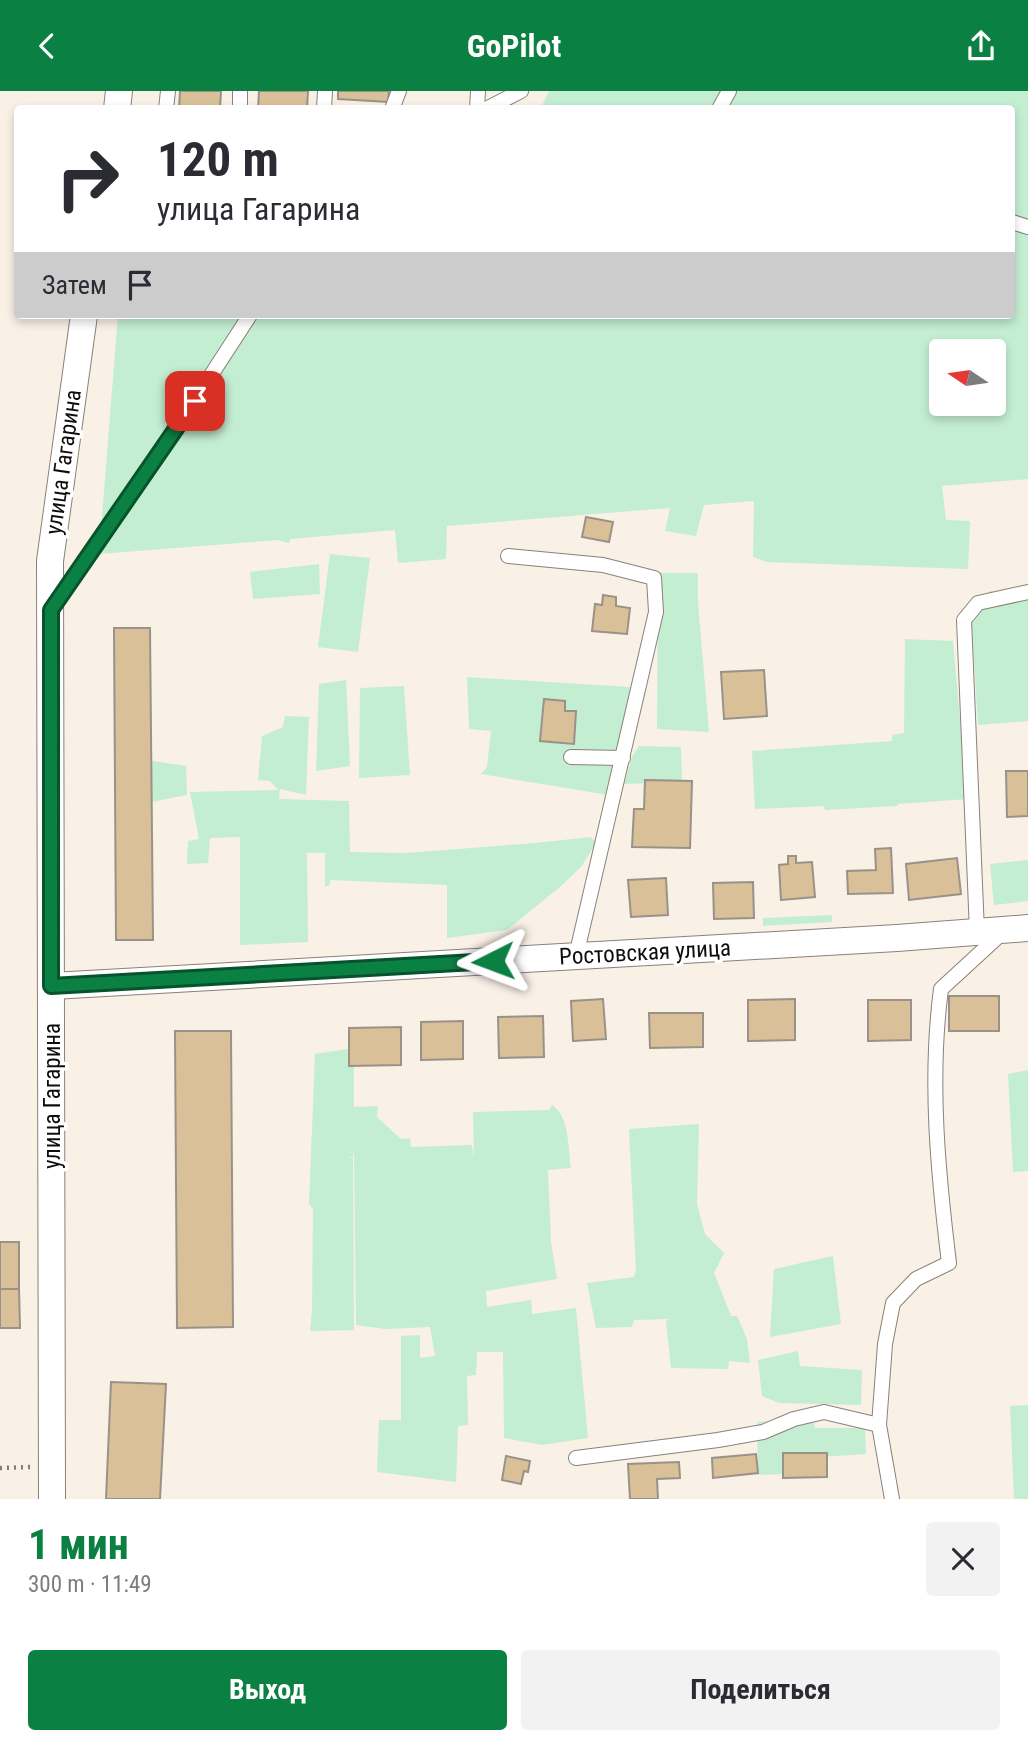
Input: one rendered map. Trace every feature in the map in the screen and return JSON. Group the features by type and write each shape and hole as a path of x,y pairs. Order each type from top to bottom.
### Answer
{"street":[{"name":"улица Гагарина","path":"52,1499 50,561 83,319"},
{"name":"Ростовская улица","path":"51,986 1017,929"}],"lane":[{"path":"494,105 521,91"},
{"name":"улица Гагарина","path":"51,610 167,443 247,319"},
{"path":"508,556 603,565 654,578 656,612 576,956"},
{"path":"976,932 964,620 978,603 1028,592"},
{"path":"570,757 623,758"},
{"path":"892,1499 879,1425 885,1345 893,1303 916,1279 950,1263 937,1136 935,1036 941,989 1017,929"},
{"path":"576,1458 718,1440 763,1431 794,1419 824,1412 879,1425"}],"green space":[{"path":"549,91 1028,91 1028,479 942,486 946,520 970,521 968,569 767,562 753,557 754,501 704,505 696,536 665,531 670,508 447,526 446,559 398,563 395,530 290,539 289,543 278,540 99,554 118,319 1015,319 1015,105 542,105"},
{"path":"330,554 370,558 358,652 318,647"},
{"path":"319,564 320,594 253,599 250,572"},
{"path":"698,573 709,732 657,729 658,574"},
{"path":"1028,589 1028,721 978,725 971,612 990,591"},
{"path":"905,639 953,641 967,799 825,810 824,806 755,809 752,751 892,741 892,735 904,733"},
{"path":"467,677 630,687 626,737 609,795 481,774 487,767 491,731 469,729"},
{"path":"346,680 350,766 316,771 319,684"},
{"path":"404,686 410,775 359,778 360,688"},
{"path":"285,716 309,717 306,795 280,789 279,799 349,801 350,852 406,853 591,837 596,843 581,867 507,930 447,938 447,885 330,880 329,886 325,886 325,853 307,853 308,942 240,945 240,837 210,838 208,863 187,864 188,841 199,839 190,792 278,790 270,781 258,780 262,736 283,727"},
{"path":"639,746 681,747 682,782 624,784 632,757"},
{"path":"140,759 186,766 187,795 141,804"},
{"path":"1028,860 1028,901 994,905 990,864"},
{"path":"832,915 832,922 763,926 763,918"},
{"path":"354,1048 354,1107 378,1106 377,1117 401,1139 410,1138 411,1147 472,1145 474,1159 473,1112 549,1110 552,1105 558,1110 565,1125 571,1168 548,1170 551,1242 557,1279 486,1291 487,1307 531,1300 532,1314 576,1308 588,1438 542,1445 504,1438 503,1352 477,1352 476,1375 467,1376 468,1425 458,1426 456,1482 377,1472 379,1420 401,1420 401,1336 420,1335 420,1358 435,1356 430,1327 385,1329 356,1325 354,1149 353,1157 347,1158 353,1158 354,1330 310,1331 313,1209 309,1204 315,1054"},
{"path":"1028,1070 1028,1171 1013,1172 1008,1074"},
{"path":"699,1124 697,1204 705,1234 724,1253 714,1273 731,1316 737,1316 747,1339 750,1363 729,1361 728,1369 671,1368 666,1321 670,1319 634,1320 632,1327 596,1328 587,1283 634,1277 636,1269 629,1129"},
{"path":"833,1256 841,1324 770,1337 774,1269"},
{"path":"798,1351 800,1366 862,1370 861,1405 779,1403 762,1396 758,1360"},
{"path":"1028,1405 1028,1499 1014,1499 1010,1406"},
{"path":"813,1418 815,1428 865,1428 866,1454 820,1457 819,1473 758,1475 757,1422"}],"building":[{"path":"180,91 221,91 220,105 179,105"},
{"path":"259,91 308,91 307,105 258,105"},
{"path":"338,91 389,91 388,102 338,99"},
{"path":"586,517 613,522 609,542 582,537"},
{"path":"603,595 616,597 616,606 630,608 627,634 592,631 595,604 602,605"},
{"path":"114,628 150,628 153,940 116,940"},
{"path":"764,670 767,716 724,719 721,672"},
{"path":"544,699 565,701 565,711 576,711 574,744 540,741"},
{"path":"1006,771 1028,771 1028,816 1007,817"},
{"path":"645,780 692,781 690,848 632,847 634,809 644,809"},
{"path":"891,848 893,893 848,894 847,871 876,870 875,849"},
{"path":"788,856 796,856 796,863 812,862 815,897 781,900 779,865 788,864"},
{"path":"957,858 961,894 909,900 906,864"},
{"path":"666,878 668,915 631,917 628,880"},
{"path":"753,882 754,918 714,919 713,883"},
{"path":"949,996 999,996 999,1031 949,1031"},
{"path":"603,999 606,1039 573,1041 571,1001"},
{"path":"795,999 795,1040 748,1041 748,1000"},
{"path":"868,1000 911,1000 911,1040 868,1041"},
{"path":"649,1013 703,1013 703,1047 650,1048"},
{"path":"543,1016 544,1057 499,1058 498,1017"},
{"path":"463,1021 463,1059 421,1060 421,1022"},
{"path":"401,1027 401,1065 349,1066 349,1028"},
{"path":"175,1031 231,1031 233,1327 177,1328"},
{"path":"0,1242 19,1242 19,1289 0,1289"},
{"path":"0,1289 19,1289 20,1328 0,1328"},
{"path":"111,1382 166,1384 160,1499 106,1499"},
{"path":"783,1453 827,1453 827,1477 783,1478"},
{"path":"756,1454 758,1473 713,1478 712,1458"},
{"path":"506,1456 530,1461 528,1472 524,1471 521,1484 502,1480"},
{"path":"679,1462 680,1478 657,1479 658,1499 630,1499 628,1464"}],"route":[{"path":"195,401 51,610 51,986 493,961"}]}
